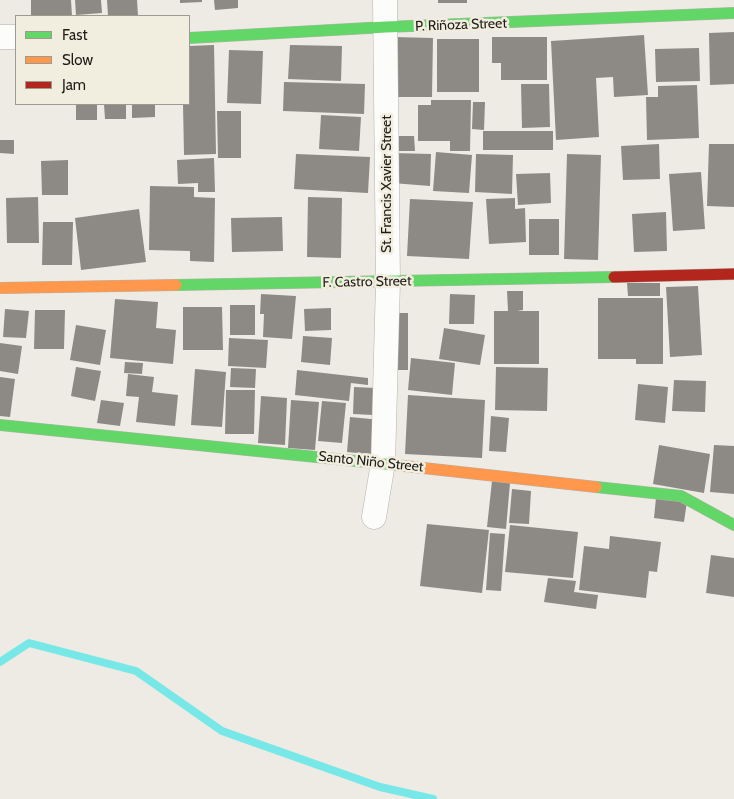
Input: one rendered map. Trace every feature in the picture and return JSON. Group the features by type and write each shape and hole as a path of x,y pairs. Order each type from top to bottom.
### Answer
{"street":[{"name":"St. Francis Xavier Street","path":"374,517 383,463 388,282 386,0"},
{"name":"P. Riñoza Street","path":"190,38 386,27 734,13"},
{"path":"0,37 15,37"},
{"name":"F. Castro Street","path":"0,288 734,274"},
{"name":"Santo Niño Street","path":"0,425 383,463 681,496 734,525"}],"building":[{"path":"31,0 71,0 72,15 31,15"},
{"path":"75,0 101,0 102,13 76,15"},
{"path":"107,0 137,0 138,15 108,15"},
{"path":"180,0 202,0 202,2 180,3"},
{"path":"214,0 238,0 238,8 215,10"},
{"path":"438,0 467,0 467,3 438,3"},
{"path":"734,32 734,84 710,85 709,33"},
{"path":"644,35 648,95 614,97 613,77 596,78 599,137 556,140 551,41"},
{"path":"393,37 433,38 432,97 392,97"},
{"path":"492,37 547,37 547,80 501,80 501,63 492,63"},
{"path":"437,39 479,39 479,92 437,92"},
{"path":"214,45 216,154 184,155 183,105 190,105 190,46"},
{"path":"290,45 342,46 341,81 288,79"},
{"path":"699,48 700,81 656,82 655,49"},
{"path":"229,50 263,51 261,104 227,103"},
{"path":"284,82 365,84 364,114 283,111"},
{"path":"521,84 549,84 550,127 522,128"},
{"path":"697,85 699,138 647,140 646,97 658,97 658,86"},
{"path":"431,100 471,100 470,151 450,151 450,141 418,141 418,105 431,105"},
{"path":"473,102 485,102 484,130 472,129"},
{"path":"76,105 97,105 97,120 76,120"},
{"path":"104,105 126,105 126,119 105,119"},
{"path":"132,105 155,105 155,117 132,118"},
{"path":"217,111 241,111 241,158 218,158"},
{"path":"321,115 361,117 359,151 319,149"},
{"path":"483,131 553,131 553,150 483,150"},
{"path":"399,136 414,136 415,151 399,151"},
{"path":"0,140 14,140 14,154 0,153"},
{"path":"659,144 660,179 623,180 621,146"},
{"path":"709,144 734,144 734,207 707,206"},
{"path":"436,152 472,155 469,193 433,191"},
{"path":"392,153 431,154 430,186 392,183"},
{"path":"296,154 370,157 368,193 294,189"},
{"path":"476,154 513,155 512,194 475,192"},
{"path":"567,154 601,155 598,260 564,259"},
{"path":"214,158 215,192 198,192 198,183 178,184 177,160"},
{"path":"68,160 68,195 42,195 41,161"},
{"path":"701,172 705,229 673,231 669,174"},
{"path":"550,173 551,203 518,205 516,174"},
{"path":"150,186 194,187 194,197 215,198 214,262 190,261 190,251 149,250"},
{"path":"38,197 39,243 7,243 6,198"},
{"path":"308,197 342,198 341,258 307,257"},
{"path":"515,198 515,209 525,208 526,242 489,244 486,199"},
{"path":"410,199 473,202 469,259 407,256"},
{"path":"139,209 146,262 81,270 75,218"},
{"path":"666,212 667,251 634,252 632,214"},
{"path":"282,217 283,251 232,252 231,218"},
{"path":"529,219 559,219 559,255 529,255"},
{"path":"43,222 73,222 72,265 42,265"},
{"path":"627,283 660,283 660,296 628,296"},
{"path":"698,286 702,355 670,357 666,287"},
{"path":"507,291 523,291 523,310 517,311 539,311 539,364 494,364 494,311 508,311"},
{"path":"261,294 296,296 292,339 263,337 264,314 260,314"},
{"path":"450,294 475,295 474,324 449,324"},
{"path":"598,298 663,298 663,364 636,364 636,359 598,359"},
{"path":"115,299 158,302 156,328 176,330 173,364 110,358"},
{"path":"230,305 255,305 255,335 230,335"},
{"path":"183,307 222,307 223,350 183,350"},
{"path":"331,308 331,330 305,331 304,309"},
{"path":"5,309 29,311 26,338 3,337"},
{"path":"35,310 65,310 64,349 34,349"},
{"path":"389,313 408,313 408,370 388,370"},
{"path":"76,325 106,330 100,365 70,360"},
{"path":"444,328 485,335 480,365 439,359"},
{"path":"303,336 332,338 330,365 301,362"},
{"path":"229,338 268,340 266,368 228,366"},
{"path":"0,343 22,346 18,374 0,371"},
{"path":"411,358 455,363 452,395 408,390"},
{"path":"125,362 143,363 142,374 124,373"},
{"path":"76,367 101,371 95,401 71,396"},
{"path":"496,367 548,368 547,411 495,410"},
{"path":"231,368 256,369 255,388 230,387"},
{"path":"195,369 226,372 222,427 191,425"},
{"path":"297,370 368,378 368,385 351,383 349,401 295,395"},
{"path":"128,374 154,377 152,392 178,395 175,426 136,422 139,397 126,396"},
{"path":"0,377 15,379 10,417 0,416"},
{"path":"674,380 706,381 705,412 672,411"},
{"path":"638,384 668,387 665,423 635,420"},
{"path":"354,387 375,388 373,415 353,414"},
{"path":"226,390 255,390 254,434 225,434"},
{"path":"408,395 485,400 482,458 405,454"},
{"path":"261,396 287,398 285,445 258,443"},
{"path":"101,400 124,403 120,426 97,423"},
{"path":"291,400 319,402 315,450 288,448"},
{"path":"322,401 346,403 342,443 318,441"},
{"path":"491,416 509,418 506,452 489,451"},
{"path":"350,417 381,420 379,455 347,452"},
{"path":"659,445 710,454 704,493 653,484"},
{"path":"714,445 734,446 734,494 710,492"},
{"path":"492,481 510,483 506,529 487,527"},
{"path":"512,489 531,491 529,524 509,523"},
{"path":"656,498 687,501 684,522 654,518"},
{"path":"427,524 489,530 482,593 420,586"},
{"path":"510,525 578,532 573,578 505,572"},
{"path":"490,533 505,534 501,591 486,590"},
{"path":"610,536 661,542 657,572 649,571 646,598 579,590 584,546 609,549"},
{"path":"711,555 734,558 734,597 706,593"},
{"path":"548,578 576,581 574,592 598,595 596,609 544,602"}],"waterway":[{"path":"0,662 29,643 136,671 222,731 380,787 433,799"}],"traffic: fast":[{"path":"190,38 386,27 734,13"},
{"path":"176,285 614,277"},
{"path":"0,425 405,466"},
{"path":"596,487 681,496 734,525"}],"traffic: slow":[{"path":"0,288 176,285"},
{"path":"405,466 596,487"}],"traffic: jam":[{"path":"614,277 734,274"}]}
